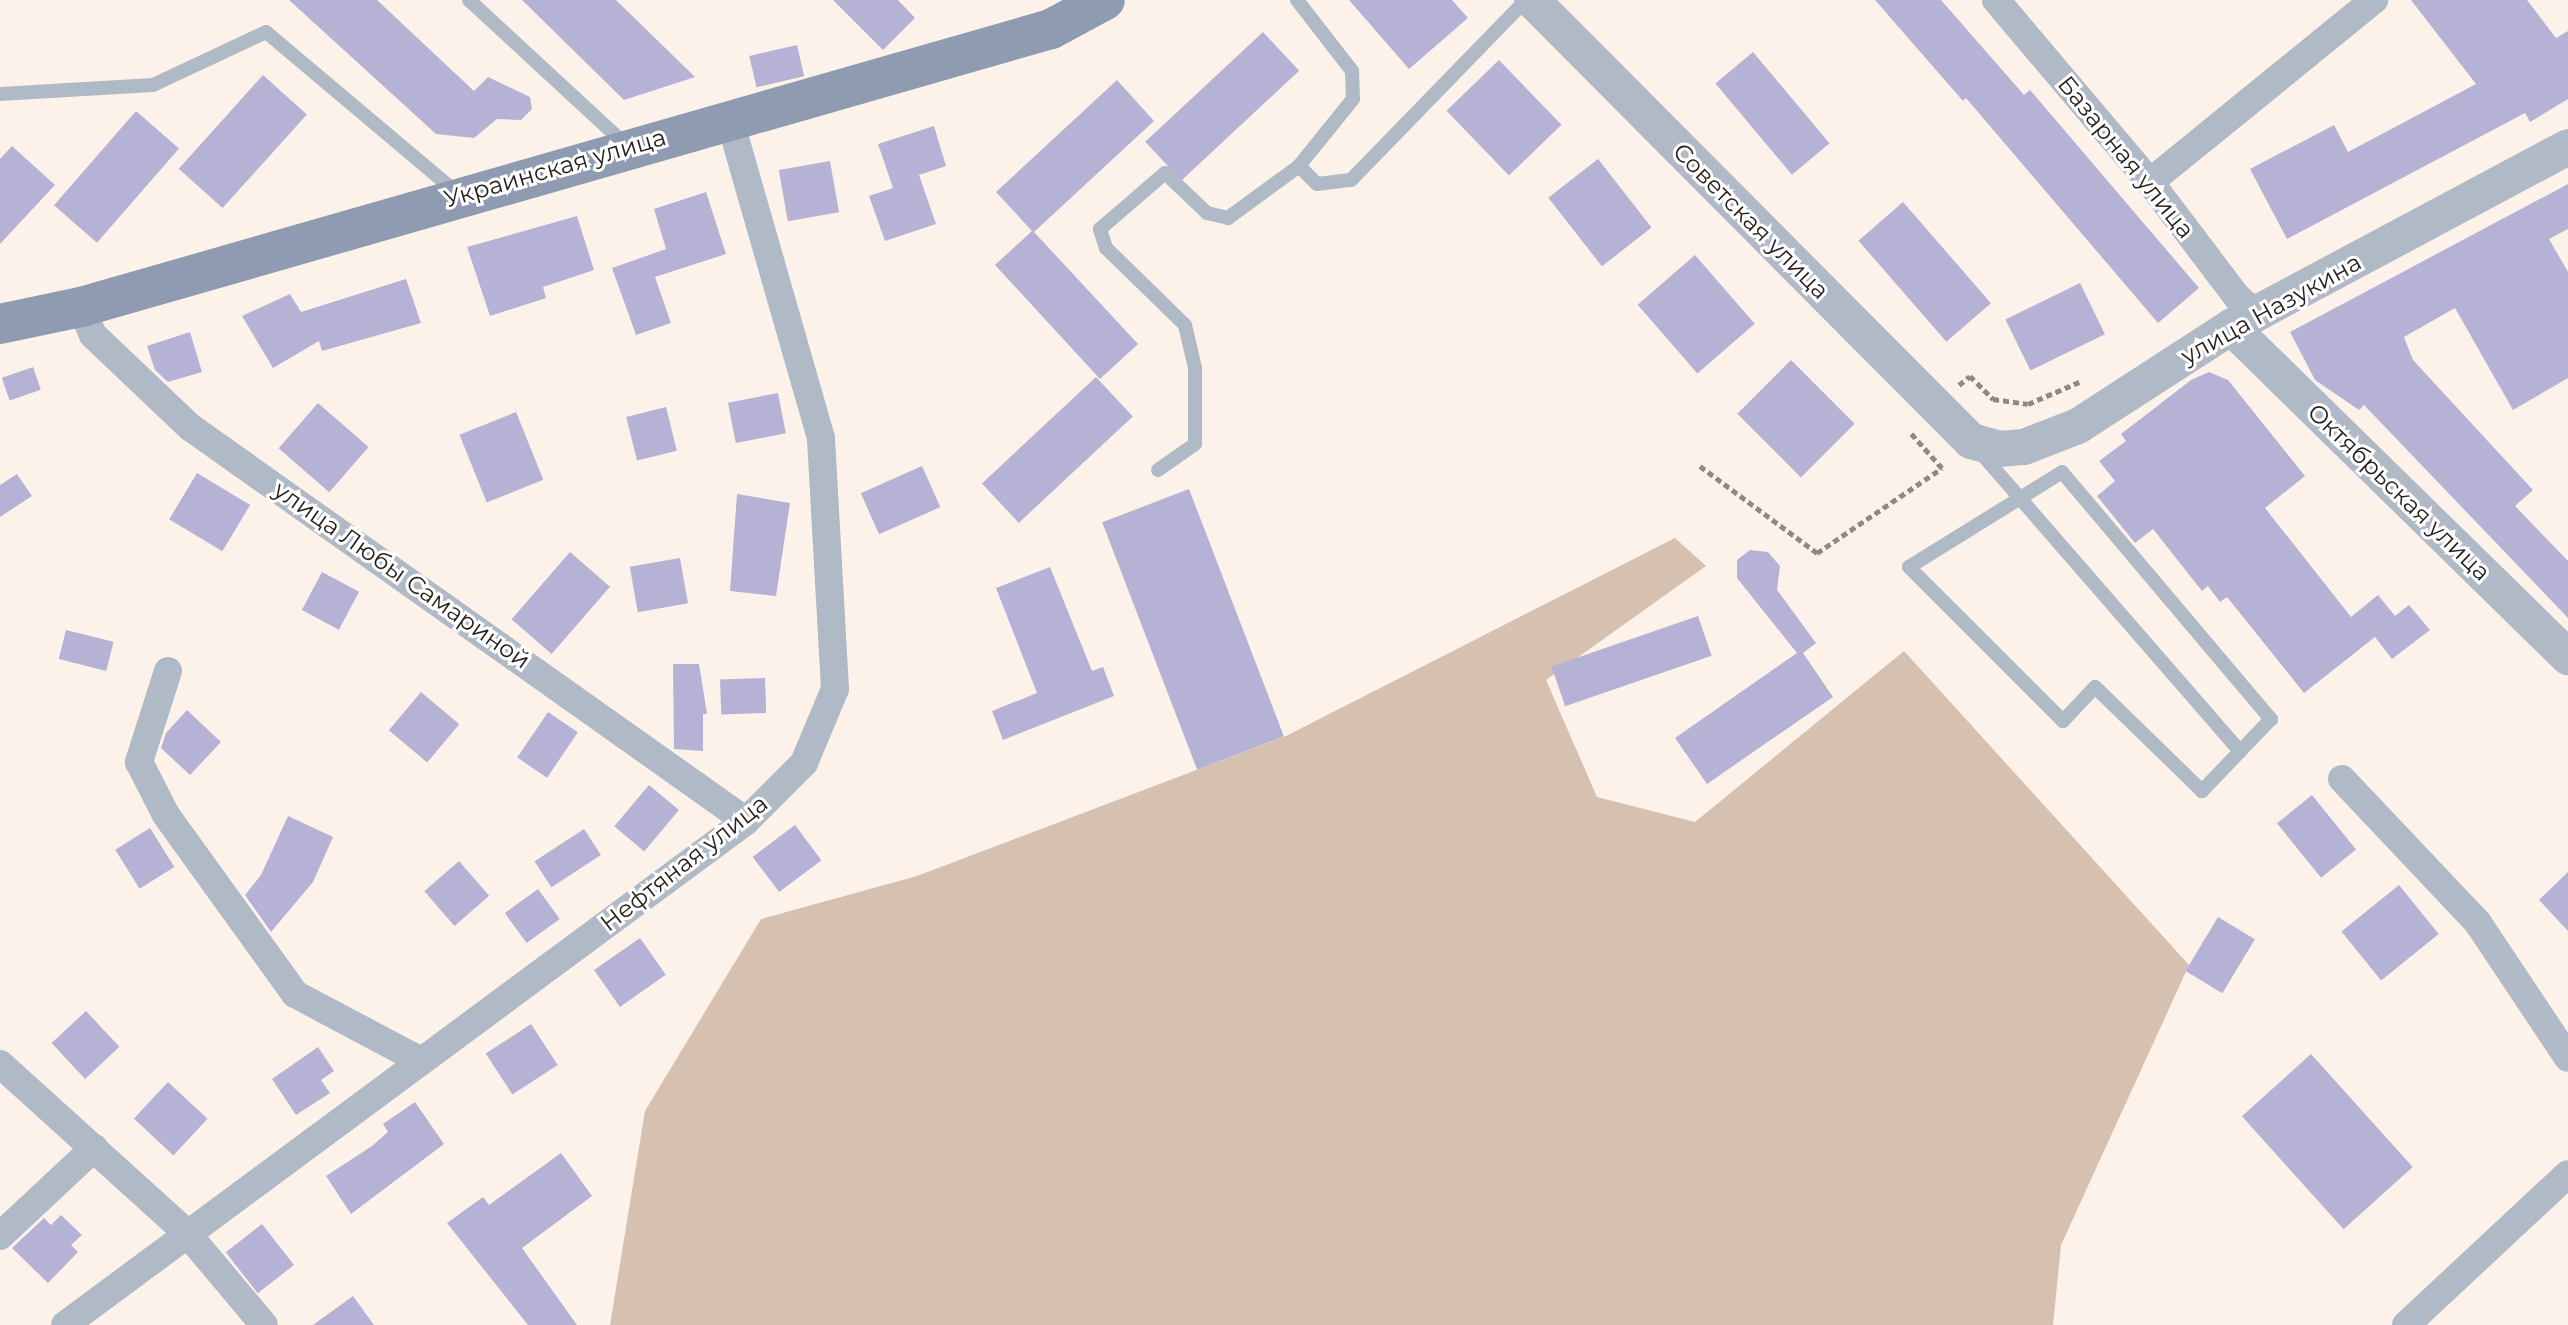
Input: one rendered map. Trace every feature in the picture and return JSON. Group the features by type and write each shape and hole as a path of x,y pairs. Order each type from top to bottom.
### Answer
{"main road":[{"name":"Украинская улица","path":"0,324 81,307 459,195 1051,29 1105,0"}],"street":[{"name":"Советская улица","path":"1529,0 1971,441"},
{"name":"Базарная улица","path":"1996,0 2150,182 2237,297 2244,321"},
{"path":"2150,182 2374,0"},
{"name":"Нефтяная улица","path":"65,1325 186,1232 746,821 804,763 835,689 821,438 729,118"},
{"name":"улица Назукина","path":"1971,441 2000,449 2024,447 2078,426 2244,321 2568,147"},
{"name":"улица Любы Самариной","path":"81,307 93,335 190,427 746,821"},
{"name":"Октябрьская улица","path":"2244,321 2568,657"},
{"path":"168,671 139,762 166,815 295,994 419,1060"},
{"path":"2342,779 2478,923 2568,1058"},
{"path":"0,1064 186,1232 264,1325"},
{"path":"0,1236 94,1148"},
{"path":"2406,1325 2568,1174"}],"lane":[{"path":"469,0 628,147"},
{"path":"1158,470 1195,444 1195,368 1185,325 1106,248 1100,229 1165,173 1207,213 1228,218 1299,166 1353,99 1352,71 1297,0"},
{"path":"1299,166 1317,184 1351,180 1529,0"},
{"path":"0,94 153,85 266,32 459,195"},
{"path":"1971,441 2240,751"},
{"path":"2062,472 2271,719 2202,791 2095,687 2063,721 1909,567 2018,498 2062,472"}],"path":[{"path":"1700,466 1817,553 1942,468 1909,431"}],"shaded area":[{"path":"1675,538 1706,566 1546,680 1597,797 1695,822 1904,651 2189,965 2061,1245 2053,1325 610,1325 645,1111 761,919 917,876 1286,736"}],"building":[{"path":"289,0 377,0 474,91 488,77 530,97 532,109 521,120 497,119 474,138 436,134"},
{"path":"522,0 616,0 695,77 624,100"},
{"path":"833,0 898,0 915,18 883,50"},
{"path":"1349,0 1452,0 1468,18 1409,69"},
{"path":"1875,0 1941,0 2024,95 2030,90 2199,288 2158,323 1966,98 1963,101"},
{"path":"2411,0 2527,0 2556,38 2568,31 2568,99 2530,122 2525,113 2287,239 2250,169 2334,125 2348,152 2476,84"},
{"path":"1263,32 1299,71 1181,181 1145,142"},
{"path":"797,45 804,76 756,87 749,56"},
{"path":"1753,52 1829,143 1792,175 1715,83"},
{"path":"1499,60 1562,125 1509,175 1446,111"},
{"path":"263,75 307,114 223,208 179,169"},
{"path":"1117,80 1154,121 1034,232 1138,344 1100,379 995,265 1032,231 996,192"},
{"path":"136,111 179,148 97,243 54,205"},
{"path":"934,126 946,166 919,175 936,224 885,241 869,196 893,188 878,144"},
{"path":"12,146 55,185 0,244 0,159"},
{"path":"1598,159 1652,228 1602,266 1548,198"},
{"path":"830,161 839,212 788,221 779,170"},
{"path":"2568,184 2568,229 2549,239 2568,272 2568,378 2513,410 2455,308 2404,337 2413,360 2533,490 2515,506 2568,561 2568,618 2364,405 2359,410 2315,380 2290,332"},
{"path":"706,192 726,254 655,277 671,323 636,335 612,268 666,249 654,209"},
{"path":"1903,202 1991,303 1946,342 1858,241"},
{"path":"577,216 594,270 543,287 546,298 490,316 467,247"},
{"path":"1695,255 1755,324 1697,374 1638,305"},
{"path":"406,279 421,323 322,351 319,341 273,368 242,316 290,294 301,312"},
{"path":"2080,283 2105,334 2030,371 2005,319"},
{"path":"190,332 202,372 168,382 155,370 147,346"},
{"path":"1791,360 1855,424 1801,477 1737,414"},
{"path":"33,367 41,390 10,400 2,378"},
{"path":"2209,372 2228,380 2305,476 2265,508 2351,617 2378,595 2395,616 2409,605 2430,630 2392,659 2375,637 2304,693 2227,597 2220,602 2208,586 2202,591 2153,529 2135,543 2097,496 2115,481 2099,461 2126,441 2121,434 2191,380"},
{"path":"1096,377 1133,416 1019,523 982,483"},
{"path":"778,393 786,433 736,443 728,403"},
{"path":"318,403 369,447 329,492 279,448"},
{"path":"666,407 677,451 637,461 626,417"},
{"path":"516,412 543,480 487,503 459,435"},
{"path":"922,466 940,507 879,534 861,493"},
{"path":"197,473 250,505 222,551 169,519"},
{"path":"17,474 32,496 0,517 0,485"},
{"path":"1189,489 1284,736 1197,770 1102,522"},
{"path":"737,494 790,503 776,596 730,591"},
{"path":"1750,550 1768,552 1780,566 1777,590 1816,643 1803,653 1833,697 1707,784 1675,738 1797,653 1737,578 1737,560"},
{"path":"570,552 610,587 552,654 512,619"},
{"path":"680,558 688,603 638,612 630,567"},
{"path":"1050,567 1092,671 1103,667 1114,696 1003,740 992,711 1037,693 996,588"},
{"path":"322,572 359,592 339,630 302,610"},
{"path":"1698,616 1712,656 1565,706 1551,666"},
{"path":"66,630 114,642 106,671 59,659"},
{"path":"673,664 699,664 707,714 703,714 703,751 674,749"},
{"path":"765,678 766,713 721,715 720,680"},
{"path":"421,692 459,724 427,762 389,730"},
{"path":"187,710 221,742 190,775 161,748 166,733"},
{"path":"548,712 578,732 547,778 517,758"},
{"path":"649,785 679,810 644,851 614,826"},
{"path":"2312,795 2356,849 2321,878 2277,823"},
{"path":"288,816 333,837 313,882 271,932 245,895 261,875"},
{"path":"795,825 821,860 779,892 753,857"},
{"path":"150,828 174,867 140,889 115,850"},
{"path":"584,829 601,855 551,887 535,861"},
{"path":"459,861 489,896 454,926 424,891"},
{"path":"2568,872 2568,931 2539,900"},
{"path":"2399,885 2439,934 2381,981 2341,932"},
{"path":"538,889 560,919 527,943 505,913"},
{"path":"2218,917 2255,939 2222,993 2186,971"},
{"path":"640,938 666,975 620,1007 594,970"},
{"path":"86,1011 119,1047 85,1079 52,1043"},
{"path":"531,1024 558,1065 512,1095 486,1053"},
{"path":"318,1047 334,1071 321,1080 330,1093 296,1115 272,1079"},
{"path":"2311,1054 2413,1167 2344,1229 2242,1116"},
{"path":"168,1082 207,1119 173,1155 134,1119"},
{"path":"415,1102 444,1144 351,1214 326,1176 372,1146 388,1132 383,1124"},
{"path":"561,1153 592,1196 522,1248 577,1325 528,1325 447,1223 483,1197 489,1205"},
{"path":"61,1215 82,1235 71,1245 78,1252 48,1283 12,1248 44,1218 51,1225"},
{"path":"262,1224 294,1265 258,1293 226,1252"},
{"path":"353,1296 374,1325 313,1325"}]}
